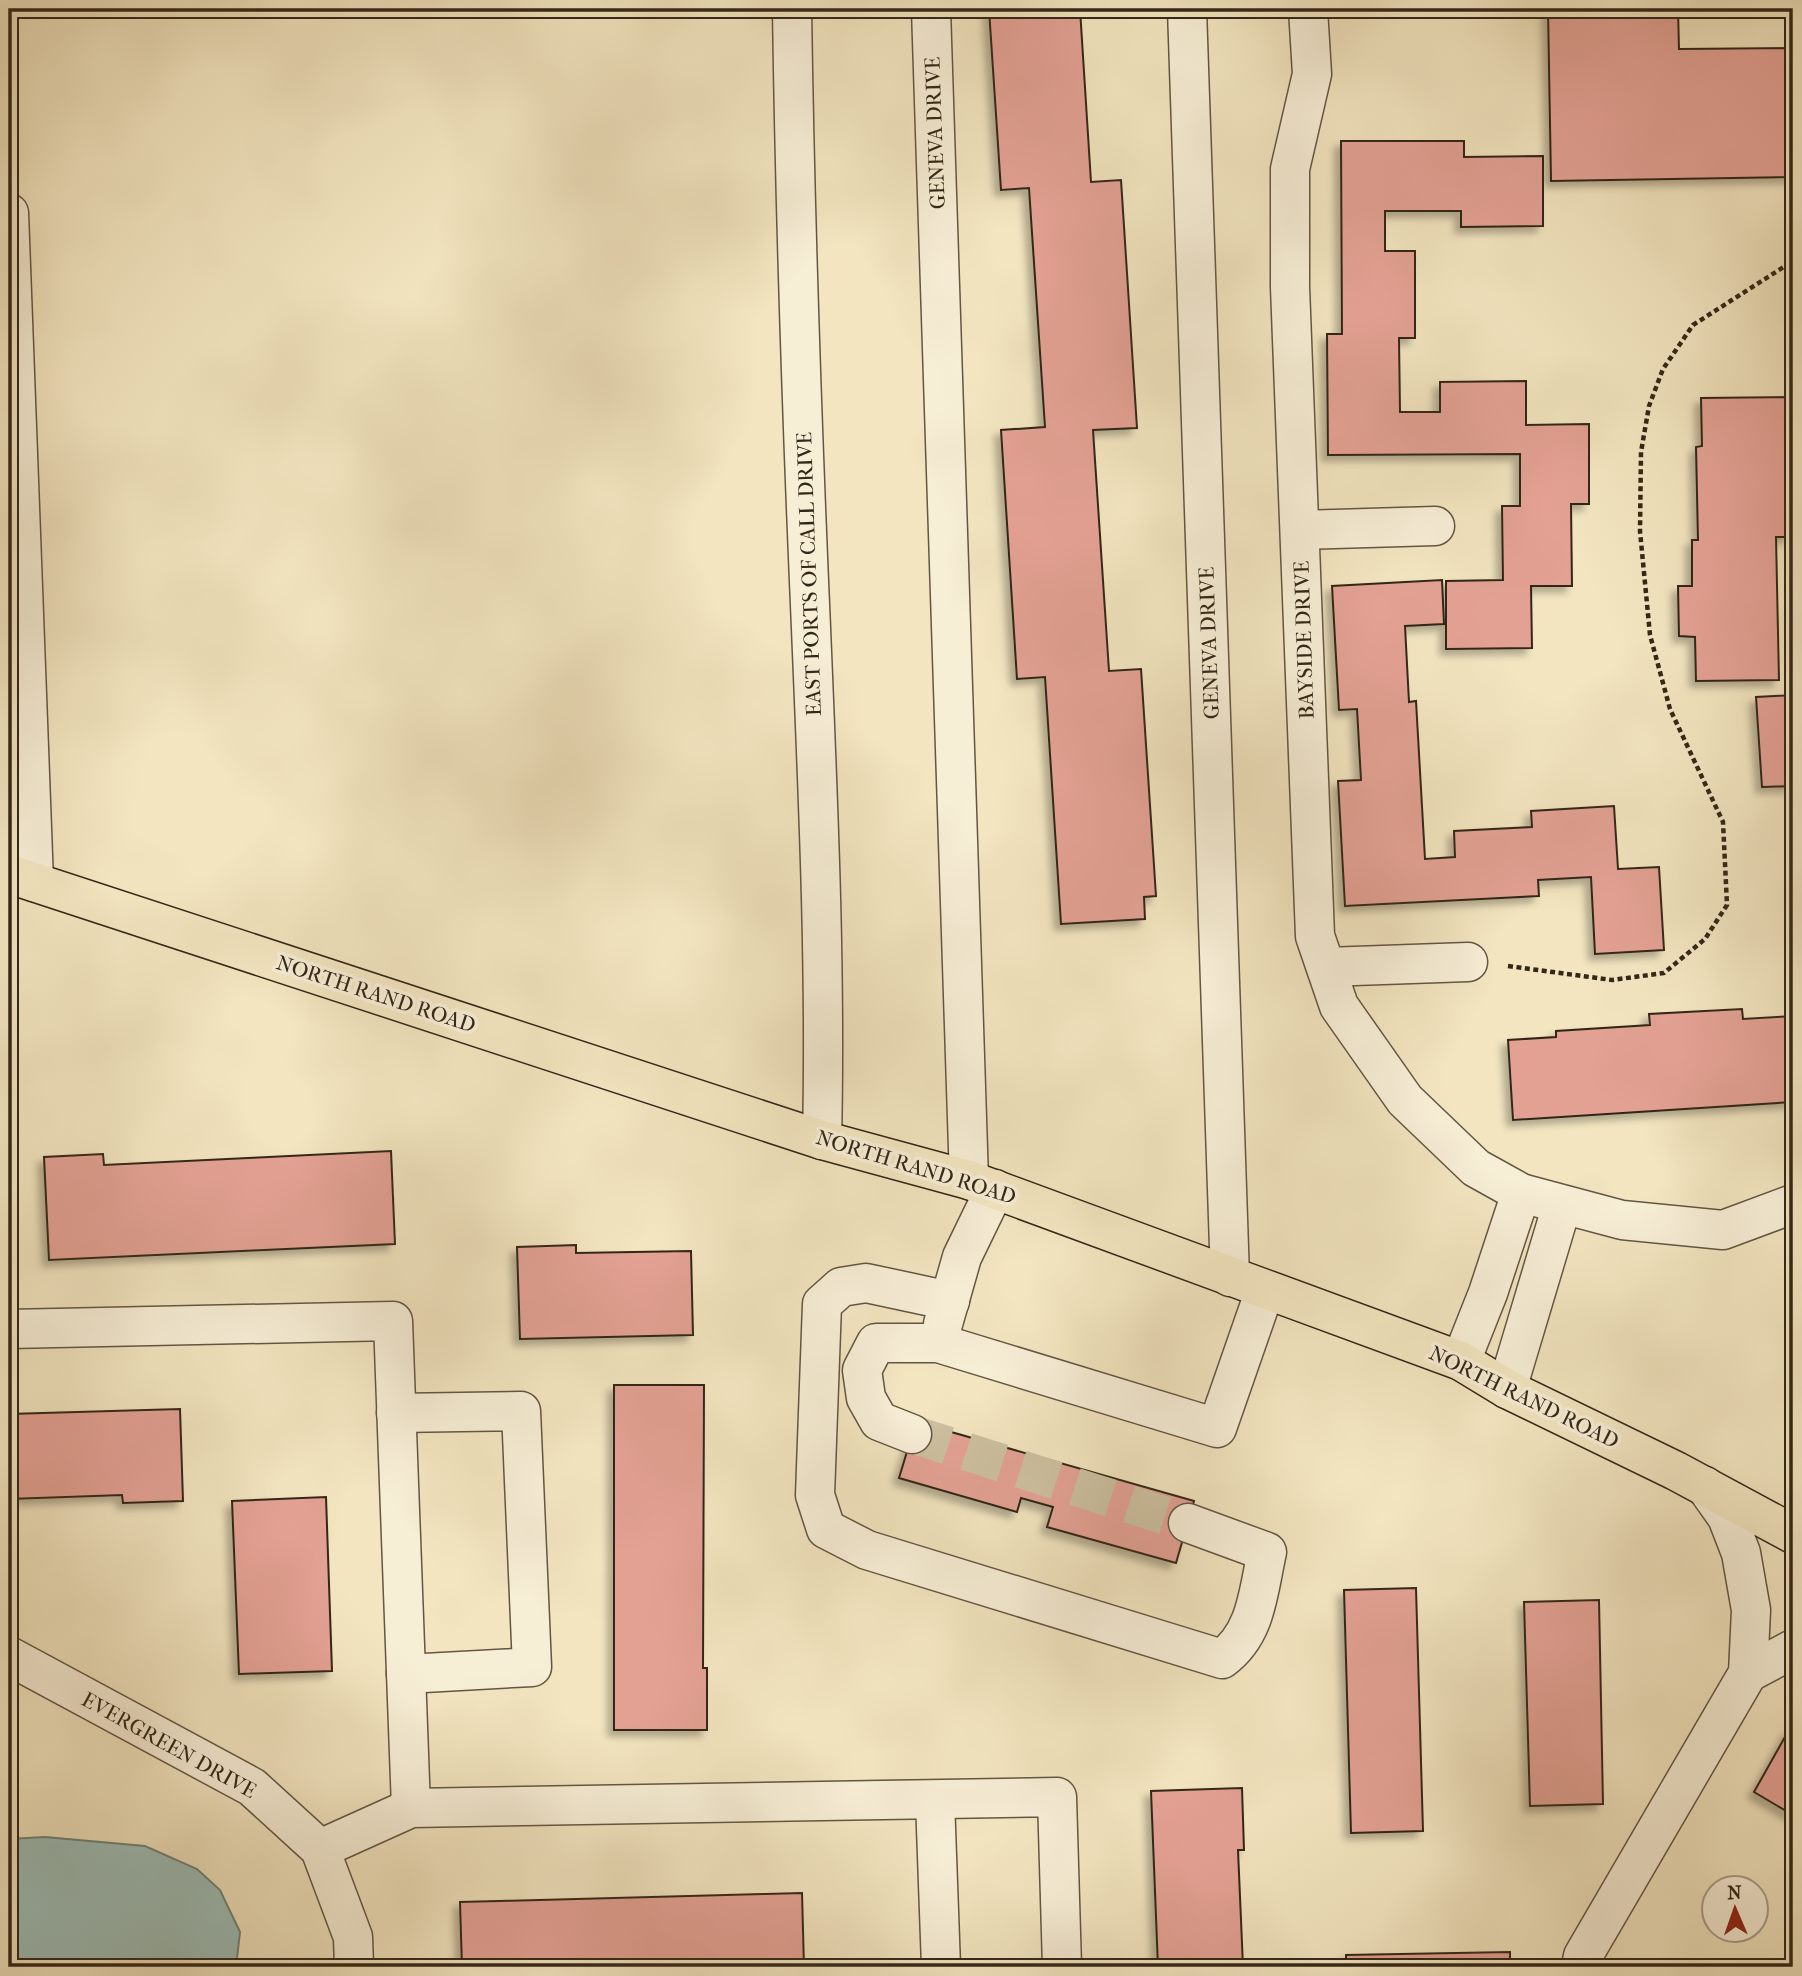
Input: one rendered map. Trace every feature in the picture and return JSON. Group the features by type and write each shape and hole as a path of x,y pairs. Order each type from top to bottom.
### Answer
{"main road":[{"name":"NORTH RAND ROAD","path":"21,878 822,1140 982,1185 1461,1362 1507,1389 1705,1486 1793,1534"}],"street":[{"name":"EAST PORTS OF CALL DRIVE","path":"792,9 795,235 816,761 824,1069 822,1140"},
{"name":"GENEVA DRIVE","path":"931,9 982,1185"},
{"name":"GENEVA DRIVE","path":"1187,9 1230,1277"},
{"name":"BAYSIDE DRIVE","path":"1308,9 1312,74 1290,169 1290,287 1315,936 1339,1006 1405,1100 1476,1168 1521,1192 1622,1220 1723,1230 1793,1204"},
{"path":"9,214 21,878"},
{"path":"1300,530 1435,526"},
{"path":"1326,967 1468,962"},
{"path":"937,1343 982,1185"},
{"path":"1461,1362 1488,1293 1521,1192"},
{"path":"1507,1389 1562,1205"},
{"path":"950,1301 866,1283 841,1287 822,1304 815,1495 826,1529 867,1550 1222,1659 1238,1647 1252,1624 1267,1552 1188,1523"},
{"path":"912,1434 879,1421 866,1398 862,1370 876,1343 937,1343 1217,1428 1265,1290"},
{"path":"9,1329 393,1321 411,1808"},
{"path":"396,1413 520,1411 532,1667 406,1674"},
{"path":"1581,1967 1583,1956 1748,1674 1751,1610 1741,1553 1727,1517 1705,1486"},
{"path":"1748,1674 1793,1649"},
{"name":"EVERGREEN DRIVE","path":"9,1656 251,1787 320,1849 353,1937 354,1967"},
{"path":"320,1849 411,1808 1057,1797 1062,1967"},
{"path":"935,1800 941,1967"}],"path":[{"path":"1468,962 1612,980 1664,973 1705,939 1727,905 1723,822 1670,709 1650,635 1640,531 1641,452 1649,406 1662,369 1693,325 1793,261"}],"water":[{"path":"45,1837 145,1846 197,1869 220,1890 240,1932 236,1967 148,1967 140,1961 9,1961 9,1839"}],"building":[{"path":"989,9 1080,9 1091,182 1121,180 1137,428 1093,430 1109,671 1141,669 1156,896 1144,897 1145,919 1061,924 1045,677 1017,679 1001,430 1045,427 1029,188 1001,190"},
{"path":"1548,9 1678,9 1679,49 1793,48 1793,177 1551,181"},
{"path":"1341,141 1464,141 1464,157 1543,156 1543,226 1461,227 1461,211 1385,211 1385,251 1415,251 1415,338 1399,338 1400,412 1440,412 1440,382 1526,381 1526,425 1589,424 1589,504 1571,504 1572,586 1531,586 1532,648 1446,649 1446,581 1503,580 1502,506 1520,506 1520,454 1328,455 1327,334 1342,334"},
{"path":"1793,397 1793,418 1785,418 1791,537 1776,537 1779,680 1696,681 1695,637 1679,636 1678,586 1692,586 1692,540 1698,540 1696,447 1702,446 1701,398"},
{"path":"1442,580 1444,624 1405,626 1409,702 1416,701 1425,859 1455,857 1454,831 1532,827 1531,811 1614,806 1618,869 1659,867 1664,950 1595,954 1591,877 1538,880 1539,896 1345,906 1338,781 1361,780 1357,709 1339,710 1332,586"},
{"path":"1793,695 1793,786 1762,787 1756,697"},
{"path":"1742,1009 1743,1019 1793,1016 1793,1102 1513,1120 1508,1040 1556,1037 1556,1031 1650,1025 1649,1014"},
{"path":"391,1151 395,1244 49,1260 44,1157 103,1154 104,1165"},
{"path":"576,1245 576,1253 691,1251 693,1335 520,1339 517,1247"},
{"path":"614,1385 704,1385 703,1668 707,1668 707,1730 614,1730"},
{"path":"180,1409 183,1501 123,1503 122,1495 9,1499 9,1414"},
{"path":"916,1422 1194,1501 1176,1563 1047,1527 1053,1507 1021,1498 1017,1512 899,1478"},
{"path":"326,1497 332,1671 239,1674 232,1501"},
{"path":"1416,1588 1423,1831 1351,1833 1344,1590"},
{"path":"1599,1600 1603,1804 1530,1806 1524,1602"},
{"path":"1790,1728 1793,1730 1793,1815 1754,1792"},
{"path":"1242,1788 1244,1850 1238,1850 1243,1967 1158,1967 1151,1791"},
{"path":"802,1893 804,1967 462,1967 460,1902"},
{"path":"1510,1952 1510,1967 1346,1967 1346,1955"}],"tunnel":[{"path":"912,1434 1188,1523"}]}
